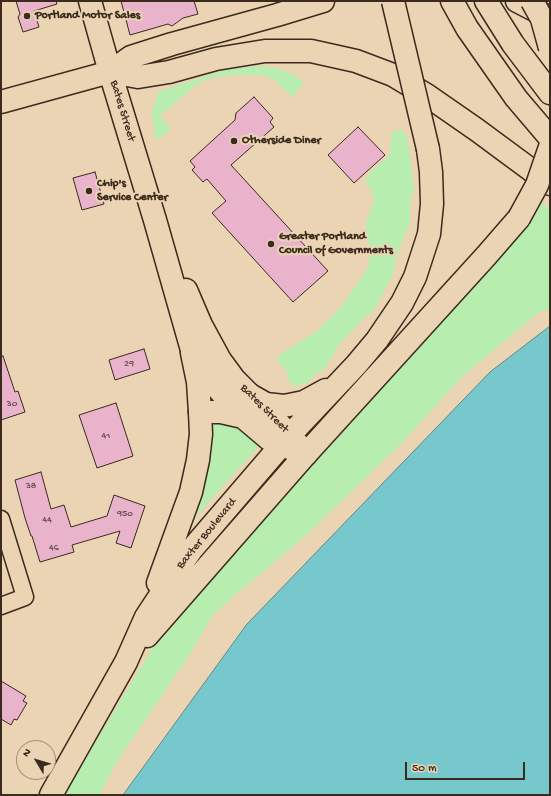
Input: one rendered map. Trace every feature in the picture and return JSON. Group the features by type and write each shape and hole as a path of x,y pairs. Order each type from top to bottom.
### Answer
{"main road":[{"name":"Bates Street","path":"90,1 192,350 198,382 201,434 198,460 191,492 146,617"},
{"path":"1,102 110,72 131,57 172,44 323,1"},
{"path":"250,396 266,404 284,406 304,402 322,393 356,365 377,340 402,303 421,263 429,234 432,204 431,172 428,149 393,1"},
{"path":"452,1 467,28 516,98 550,138"},
{"path":"486,1 512,44 550,93"},
{"path":"517,1 550,19"},
{"path":"532,1 542,19 550,48"},
{"path":"110,72 138,77 169,72 216,59 265,51 311,51 356,61 393,75 428,96 550,184"},
{"name":"Baxter Boulevard","path":"126,662 306,454 519,218 537,185 550,147"},
{"name":"Bates Street","path":"155,220 201,325 220,360 285,440 306,454"},
{"name":"Bates Street","path":"192,350 206,375 243,417 269,439 285,440"},
{"name":"Baxter Boulevard","path":"51,795 126,662 146,617 192,549 285,440 356,365"},
{"path":"200,412 221,412 243,417"}],"street":[{"path":"1,519 25,597 1,606"}],"green space":[{"path":"259,66 275,68 290,73 304,82 292,97 275,80 263,75 232,75 208,79 199,83 160,116 171,129 163,136 155,139 152,113 155,101 160,91 225,70"},
{"path":"401,129 405,133 408,141 414,189 410,204 410,222 397,254 392,277 374,310 340,343 326,367 320,372 316,373 311,380 304,384 294,386 289,381 286,370 279,363 277,358 282,353 317,331 342,306 369,266 371,249 366,234 366,223 374,201 371,190 365,181 370,172 389,156 391,133"},
{"path":"539,200 550,208 550,310 539,312 463,376 403,442 301,540 213,615 188,657 120,757 99,795 63,795 165,628"},
{"path":"203,416 227,417 258,445 257,448 180,534"}],"water":[{"path":"550,326 550,795 123,795 247,624 490,372"}],"building":[{"name":"Portland Motor Sales","path":"16,1 56,1 57,4 34,11 39,27 23,32 18,17 20,14"},
{"path":"121,1 194,1 198,14 183,18 172,26 168,24 130,35"},
{"path":"254,97 273,118 270,122 274,127 231,165 328,271 293,302 212,213 226,201 207,179 203,182 192,170 195,167 190,161 235,120 236,113"},
{"path":"358,127 385,155 354,183 328,155"},
{"name":"Chip's Service Center","path":"95,172 104,204 82,210 73,178"},
{"path":"144,349 150,369 115,380 109,360"},
{"path":"3,356 15,392 18,391 25,412 1,420 1,357"},
{"path":"116,403 133,456 97,468 79,415"},
{"path":"41,472 51,509 64,505 71,527 107,516 114,495 145,506 131,548 116,543 120,531 72,545 74,552 40,562 25,518 15,480"},
{"path":"1,681 26,696 23,701 27,703 17,720 14,719 11,725 1,719"}],"place":[{"name":"Portland Motor Sales","path":"27,16"},
{"name":"Otherside Diner","path":"234,141"},
{"name":"Chip's Service Center","path":"89,191"},
{"name":"Greater Portland Council of Governments","path":"271,244"}]}
